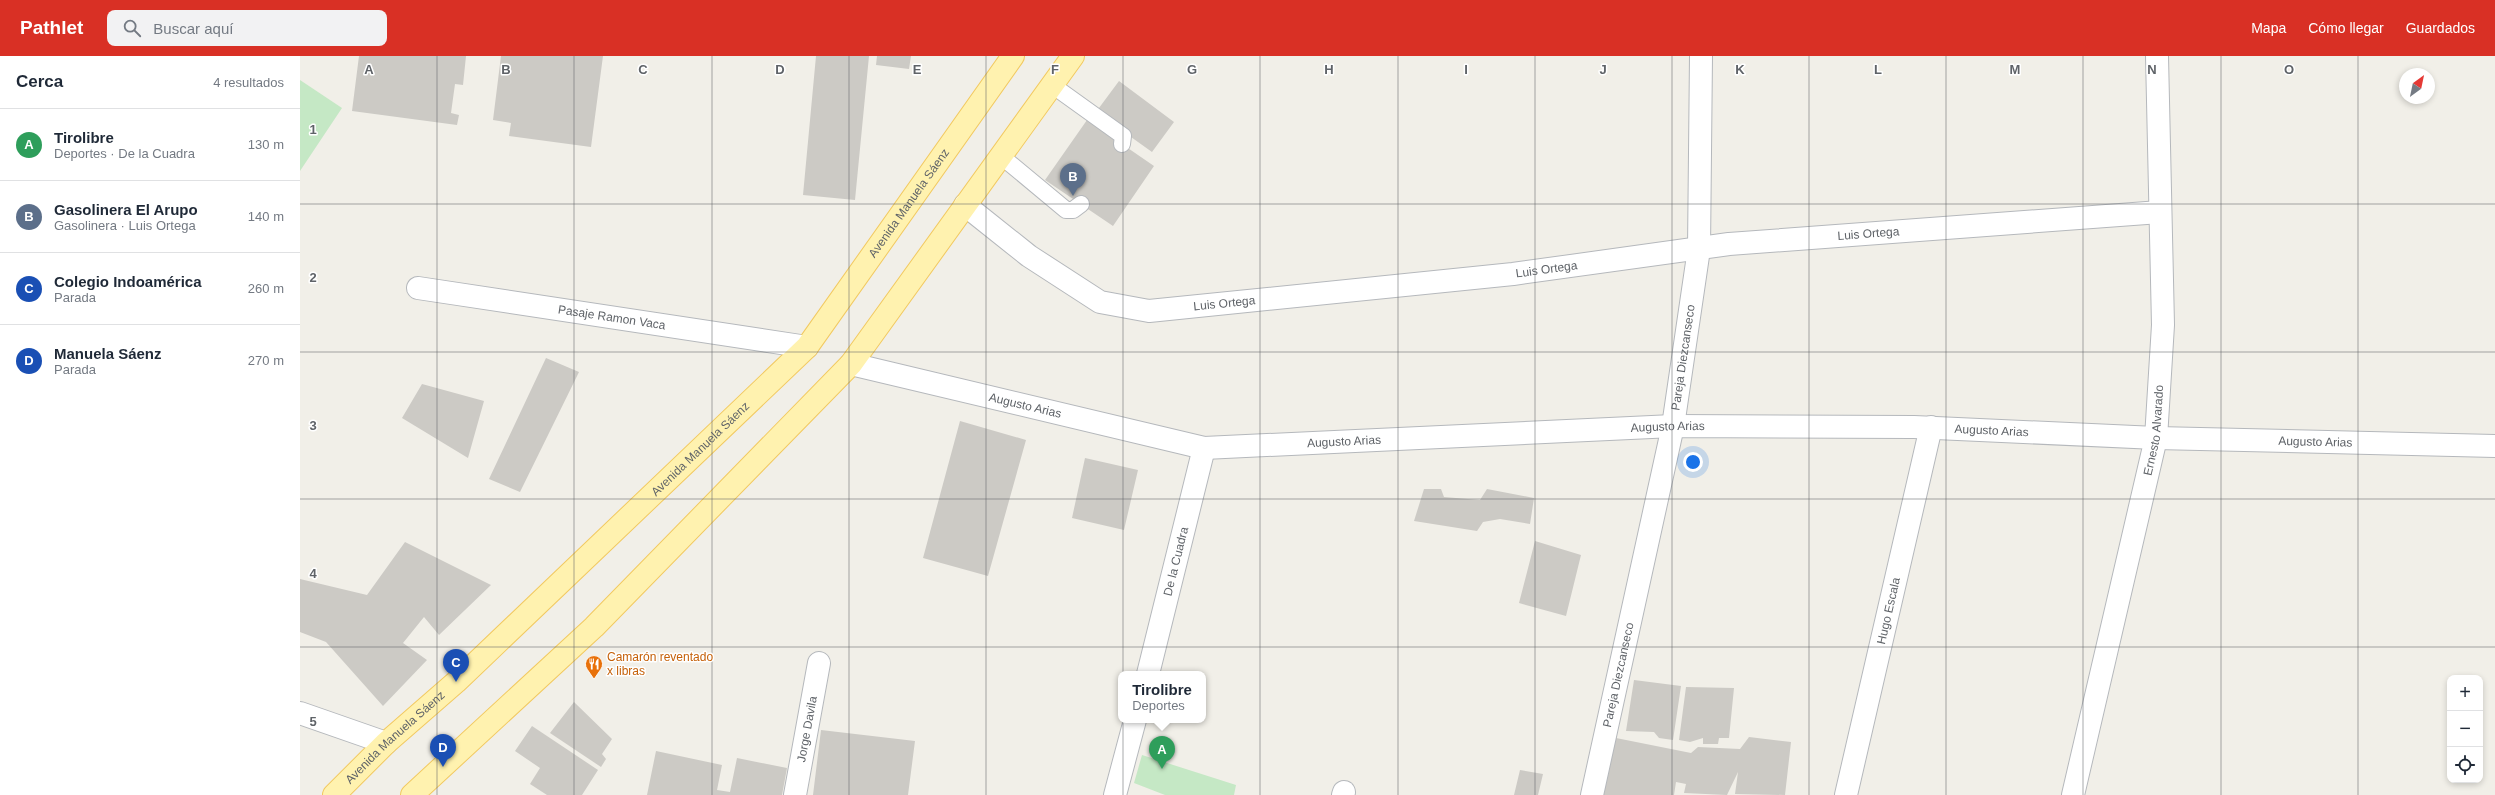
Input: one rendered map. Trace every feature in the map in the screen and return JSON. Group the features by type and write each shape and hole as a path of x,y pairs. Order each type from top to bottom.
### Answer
{"main road":[{"name":"Avenida Manuela Sáenz","path":"334,795 386,743 456,682 806,347 1013,56"},
{"path":"412,795 594,627 851,364 1074,56"}],"street":[{"name":"Pareja Diezcanseco","path":"1592,795 1673,426 1699,250 1701,56"},
{"name":"Ernesto Alvarado","path":"2073,795 2156,438 2162,325 2157,56"},
{"name":"Luis Ortega","path":"965,205 1029,256 1100,302 1149,311 1513,274 1699,250 1729,244 2160,212"},
{"name":"Pasaje Ramon Vaca","path":"418,288 806,347"},
{"name":"Augusto Arias","path":"851,364 1204,448 1673,426 1931,427 2156,438 2495,446"},
{"name":"Hugo Escala","path":"1846,795 1931,427"},
{"name":"De la Cuadra","path":"1149,671 1204,448"},
{"name":"Jorge Davila","path":"795,795 819,663"},
{"path":"300,713 386,743"},
{"path":"1115,795 1134,723"}],"lane":[{"path":"1052,85 1123,136 1122,144"},
{"path":"1001,156 1066,210 1073,210 1081,204"}],"green space":[{"path":"300,80 342,108 300,171"},
{"path":"1142,755 1236,785 1234,795 1165,795 1134,783"}],"building":[{"path":"359,56 466,56 463,85 455,84 451,113 459,115 457,125 352,111"},
{"path":"501,56 603,56 591,147 509,136 511,123 493,120"},
{"path":"816,56 869,56 855,200 803,195"},
{"path":"877,56 911,56 909,69 876,65"},
{"path":"1119,81 1174,122 1152,152 1096,112"},
{"path":"1087,120 1154,166 1113,226 1045,180"},
{"path":"546,358 579,372 520,492 489,479"},
{"path":"422,384 484,401 468,458 402,418"},
{"path":"960,421 1026,440 988,576 923,558"},
{"path":"1085,458 1138,470 1124,530 1072,518"},
{"path":"1424,489 1441,489 1444,497 1480,500 1487,489 1534,498 1530,524 1500,519 1483,522 1477,531 1414,521"},
{"path":"1535,541 1581,555 1566,616 1519,603"},
{"path":"405,542 491,585 439,635 424,617 403,643 427,660 383,706 326,642 300,632 300,579 367,595"},
{"path":"1634,680 1681,686 1673,740 1659,738 1654,732 1626,731"},
{"path":"1686,687 1734,688 1729,738 1719,738 1718,744 1703,744 1703,738 1690,742 1679,740"},
{"path":"574,702 612,739 602,754 606,759 601,767 550,733"},
{"path":"532,726 598,770 582,795 547,795 530,784 540,768 515,751"},
{"path":"821,730 915,741 908,795 813,795"},
{"path":"1749,737 1791,742 1785,795 1735,794 1738,772 1727,795 1684,793 1686,784 1676,782 1674,795 1595,795 1598,778 1607,780 1616,738 1691,753 1698,747 1740,749"},
{"path":"656,751 722,765 717,790 730,792 737,758 787,768 782,795 647,795"},
{"path":"1520,770 1543,774 1538,795 1514,795"}],"place":[{"name":"Gasolinera El Arupo","path":"1073,196"},
{"name":"Camarón reventado x libras","path":"594,679"},
{"name":"Colegio Indoamérica","path":"456,682"},
{"name":"Manuela Sáenz","path":"443,767"},
{"name":"Tirolibre","path":"1162,769"}]}
